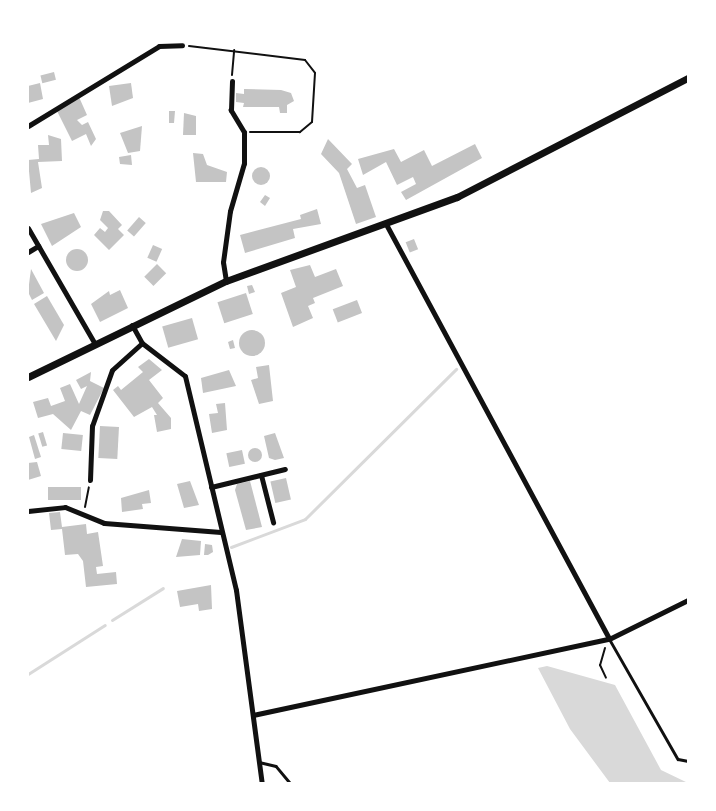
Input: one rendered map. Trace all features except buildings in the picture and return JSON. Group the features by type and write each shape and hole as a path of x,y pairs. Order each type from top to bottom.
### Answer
{"main road":[{"path":"28,377 226,281 387,226 458,197 688,78"}],"street":[{"path":"28,126 159,46 182,45"},
{"path":"226,281 223,262 230,211 244,163 244,132 231,110 232,81"},
{"path":"387,226 609,639"},
{"path":"28,228 95,344"},
{"path":"28,252 38,246"},
{"path":"132,325 142,343 185,376 236,590 262,784"},
{"path":"90,480 92,426 112,370 142,343"},
{"path":"211,487 285,469"},
{"path":"262,475 273,522"},
{"path":"28,510 65,507 104,523 221,532"},
{"path":"253,716 609,639 688,600"}],"lane":[{"path":"609,639 678,759 688,760"},
{"path":"260,762 276,766 291,784"}],"path":[{"path":"182,45 304,60 315,73 312,122 300,132 244,132"},
{"path":"232,81 234,50"},
{"path":"84,514 90,480"},
{"path":"606,678 600,665 609,639"}],"shaded area":[{"path":"547,666 615,685 661,770 688,783 610,783 570,729 538,668"}],"waterway":[{"path":"231,547 305,519 456,369"},
{"path":"112,620 163,588"},
{"path":"28,674 105,625"}]}
